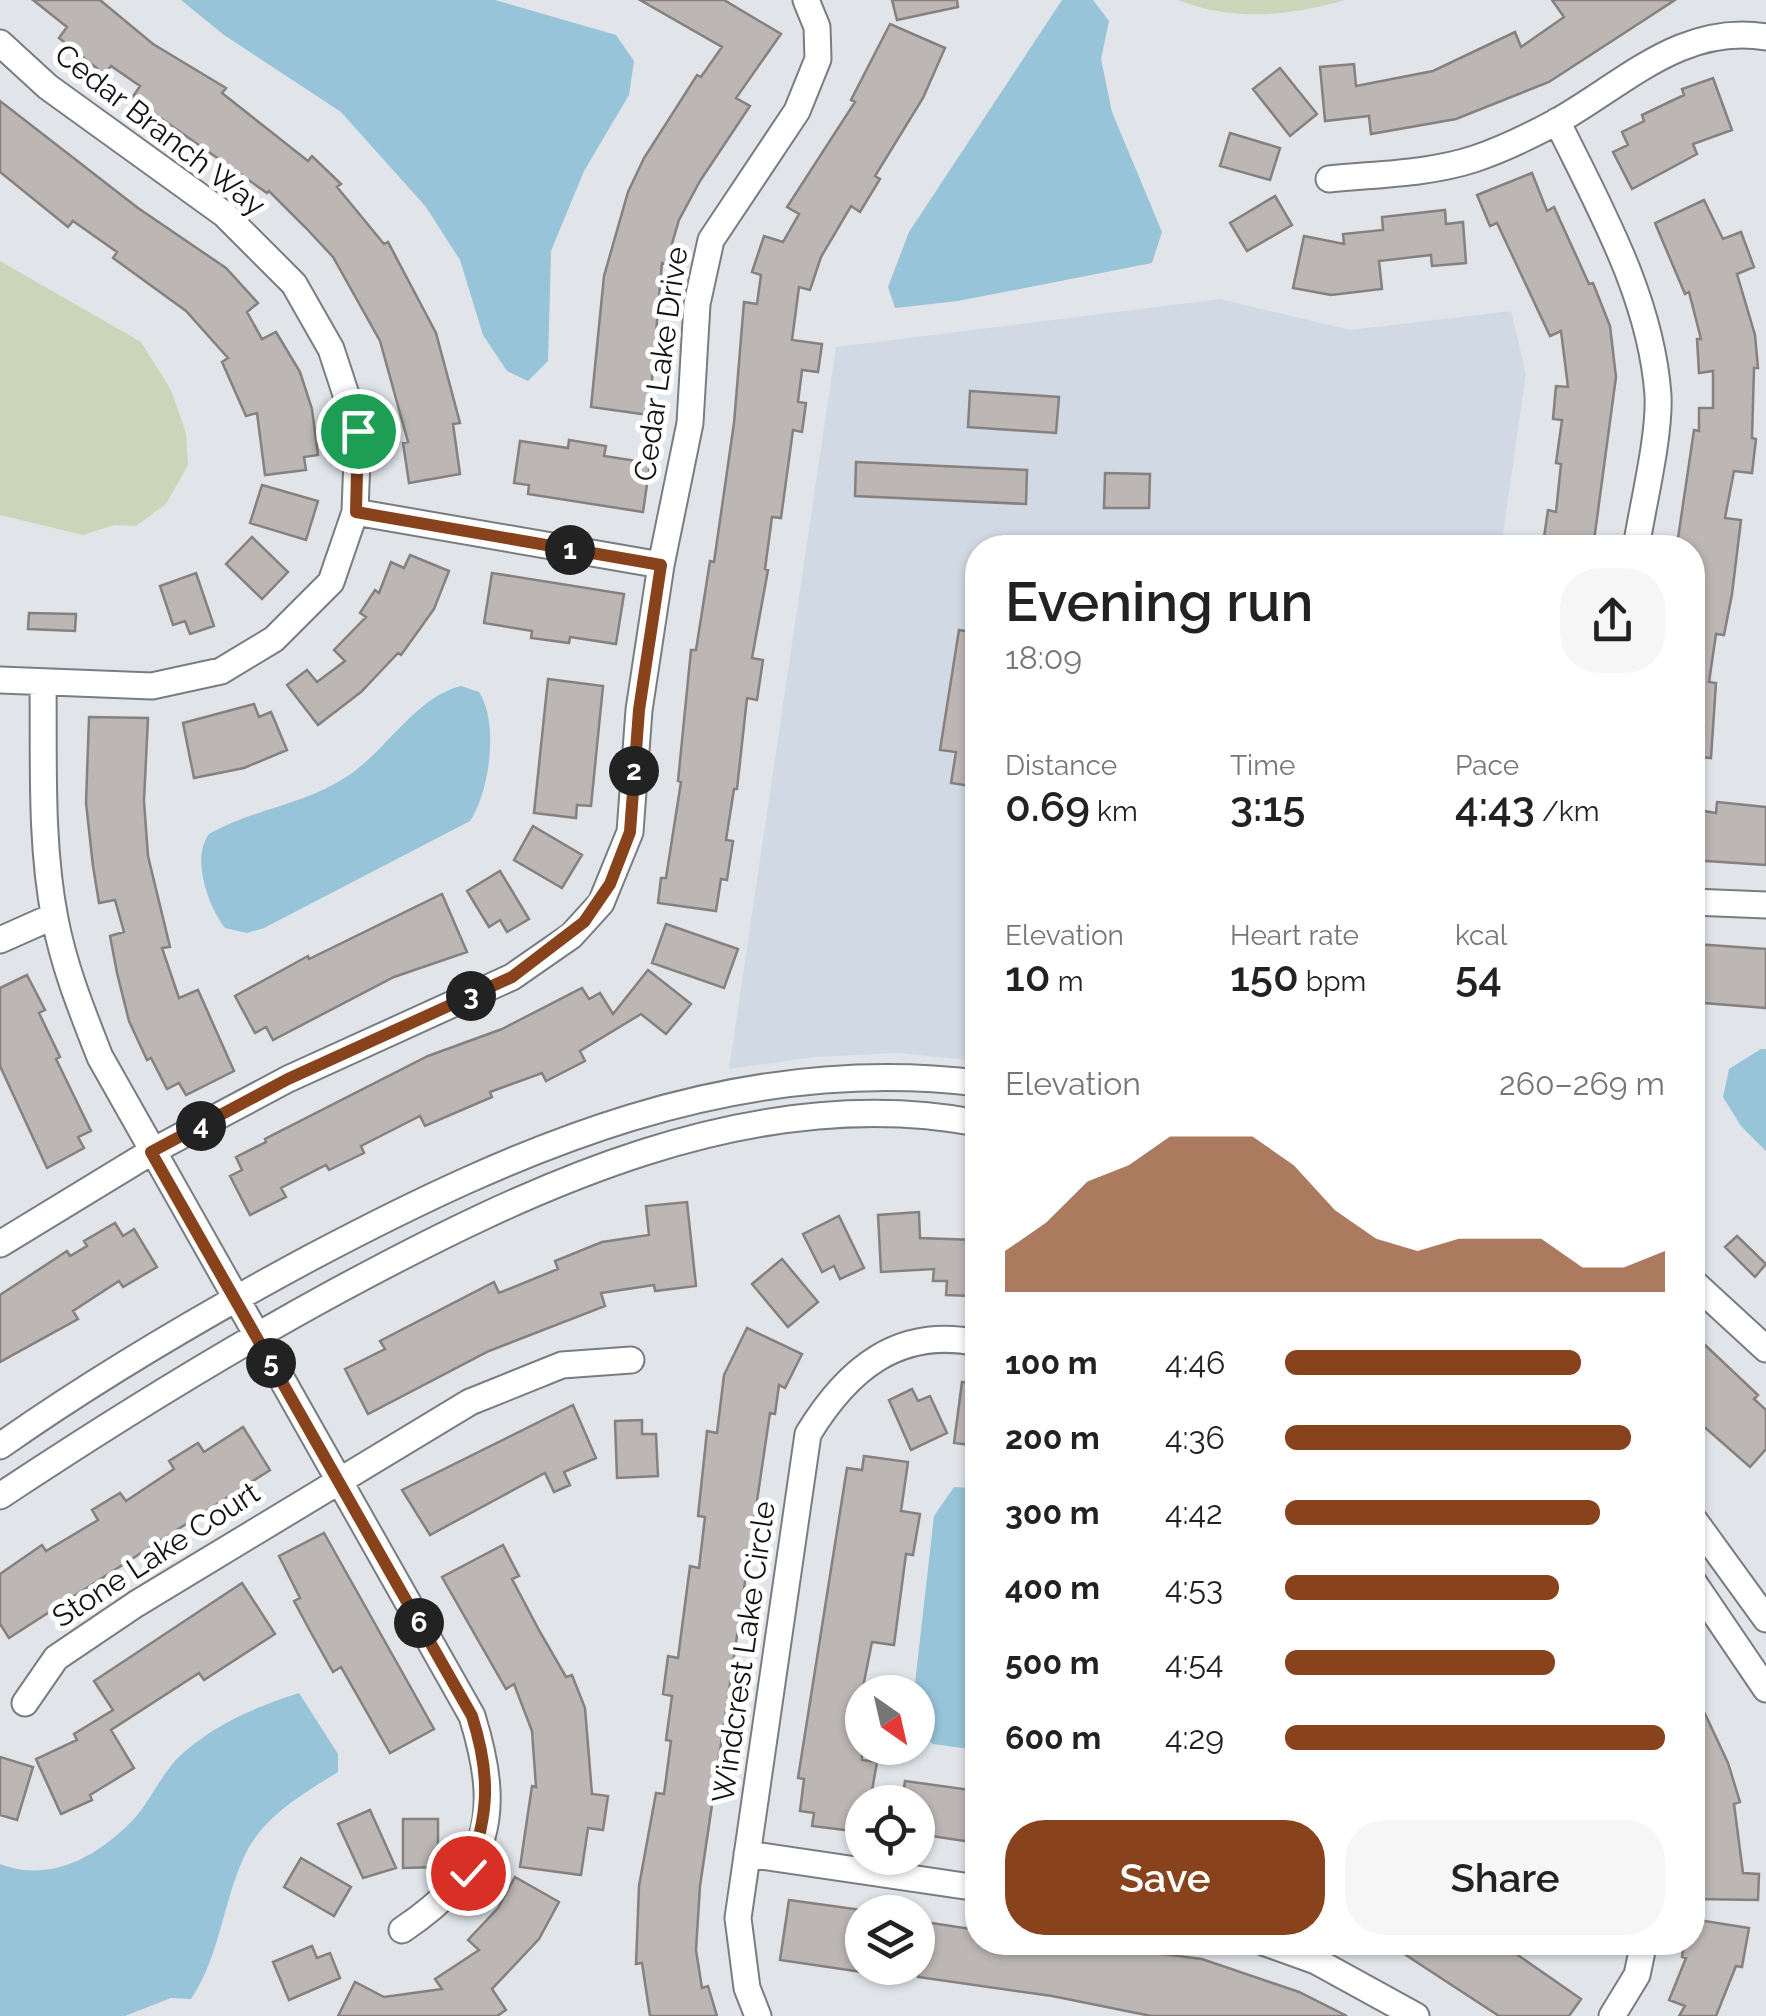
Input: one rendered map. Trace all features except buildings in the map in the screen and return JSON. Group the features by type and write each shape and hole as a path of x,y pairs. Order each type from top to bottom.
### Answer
{"street":[{"name":"Cedar Lake Drive","path":"0,1244 151,1152 288,1079 512,977 584,922 610,884 630,832 639,710 661,565 690,423 698,304 711,240 797,111 818,58 816,28 806,0"},
{"path":"1328,179 1473,159 1558,121 1629,72 1686,44 1741,33 1766,37"},
{"name":"Cedar Branch Way","path":"0,43 48,87 224,214 294,284 331,349 358,431 356,512 330,582 274,639 221,671 152,686 0,680"},
{"path":"1558,121 1617,243 1643,316 1658,397 1638,535"},
{"path":"356,512 661,565"},
{"path":"42,682 44,805 54,916 68,976 100,1057 472,1716 486,1762 484,1827 468,1873 441,1903 402,1930"},
{"path":"1705,903 1766,905"},
{"path":"0,940 54,916"},
{"path":"0,1446 235,1299 460,1180 540,1146 710,1096 874,1076 965,1082"},
{"path":"874,1076 875,1113"},
{"path":"0,1496 112,1421 255,1335 495,1209 592,1170 763,1122 875,1113 934,1114 965,1120"},
{"path":"1705,1293 1766,1349"},
{"name":"Windcrest Lake Circle","path":"758,2016 747,1988 738,1918 808,1434 834,1393 873,1361 912,1342 965,1340"},
{"name":"Stone Lake Court","path":"25,1702 56,1658 338,1479 470,1402 562,1364 631,1360"},
{"path":"1705,1535 1766,1619"},
{"path":"1705,1599 1766,1688"},
{"path":"748,1854 965,1886"},
{"path":"1299,1955 1407,2014"},
{"path":"1612,2016 1637,1975 1641,1955"}],"shaded area":[{"path":"1220,299 1350,330 1511,311 1526,374 1503,535 965,535 965,1060 898,1053 815,1057 729,1069 836,347"}],"green space":[{"path":"1178,0 1345,0 1282,13 1241,14"},
{"path":"0,261 141,342 171,390 186,433 188,465 166,504 136,526 114,525 83,535 0,515"}],"water":[{"path":"181,0 495,0 616,35 634,61 629,95 584,171 551,251 548,361 528,381 507,371 483,335 460,260 426,207 341,112 224,35"},
{"path":"1062,0 1093,0 1109,21 1101,59 1112,112 1162,232 1152,263 958,301 895,308 888,287 909,232"},
{"path":"461,686 479,692 489,721 487,775 470,821 264,928 247,933 225,928 204,882 202,856 209,834 313,794 346,777 429,701"},
{"path":"1766,1049 1766,1151 1741,1126 1723,1097 1729,1069"},
{"path":"954,1487 965,1487 965,1748 935,1744 935,1675 916,1675 934,1516"},
{"path":"299,1693 338,1754 338,1772 278,1814 249,1847 209,1963 191,1999 171,1998 125,2016 0,2016 0,1864 36,1871 87,1856 131,1822 168,1769 196,1742 238,1717"}],"route":[{"path":"358,431 356,512 661,565 639,710 630,832 610,884 584,922 571,936 512,977 288,1079 151,1152 472,1716 486,1762 484,1827 468,1873"}]}
